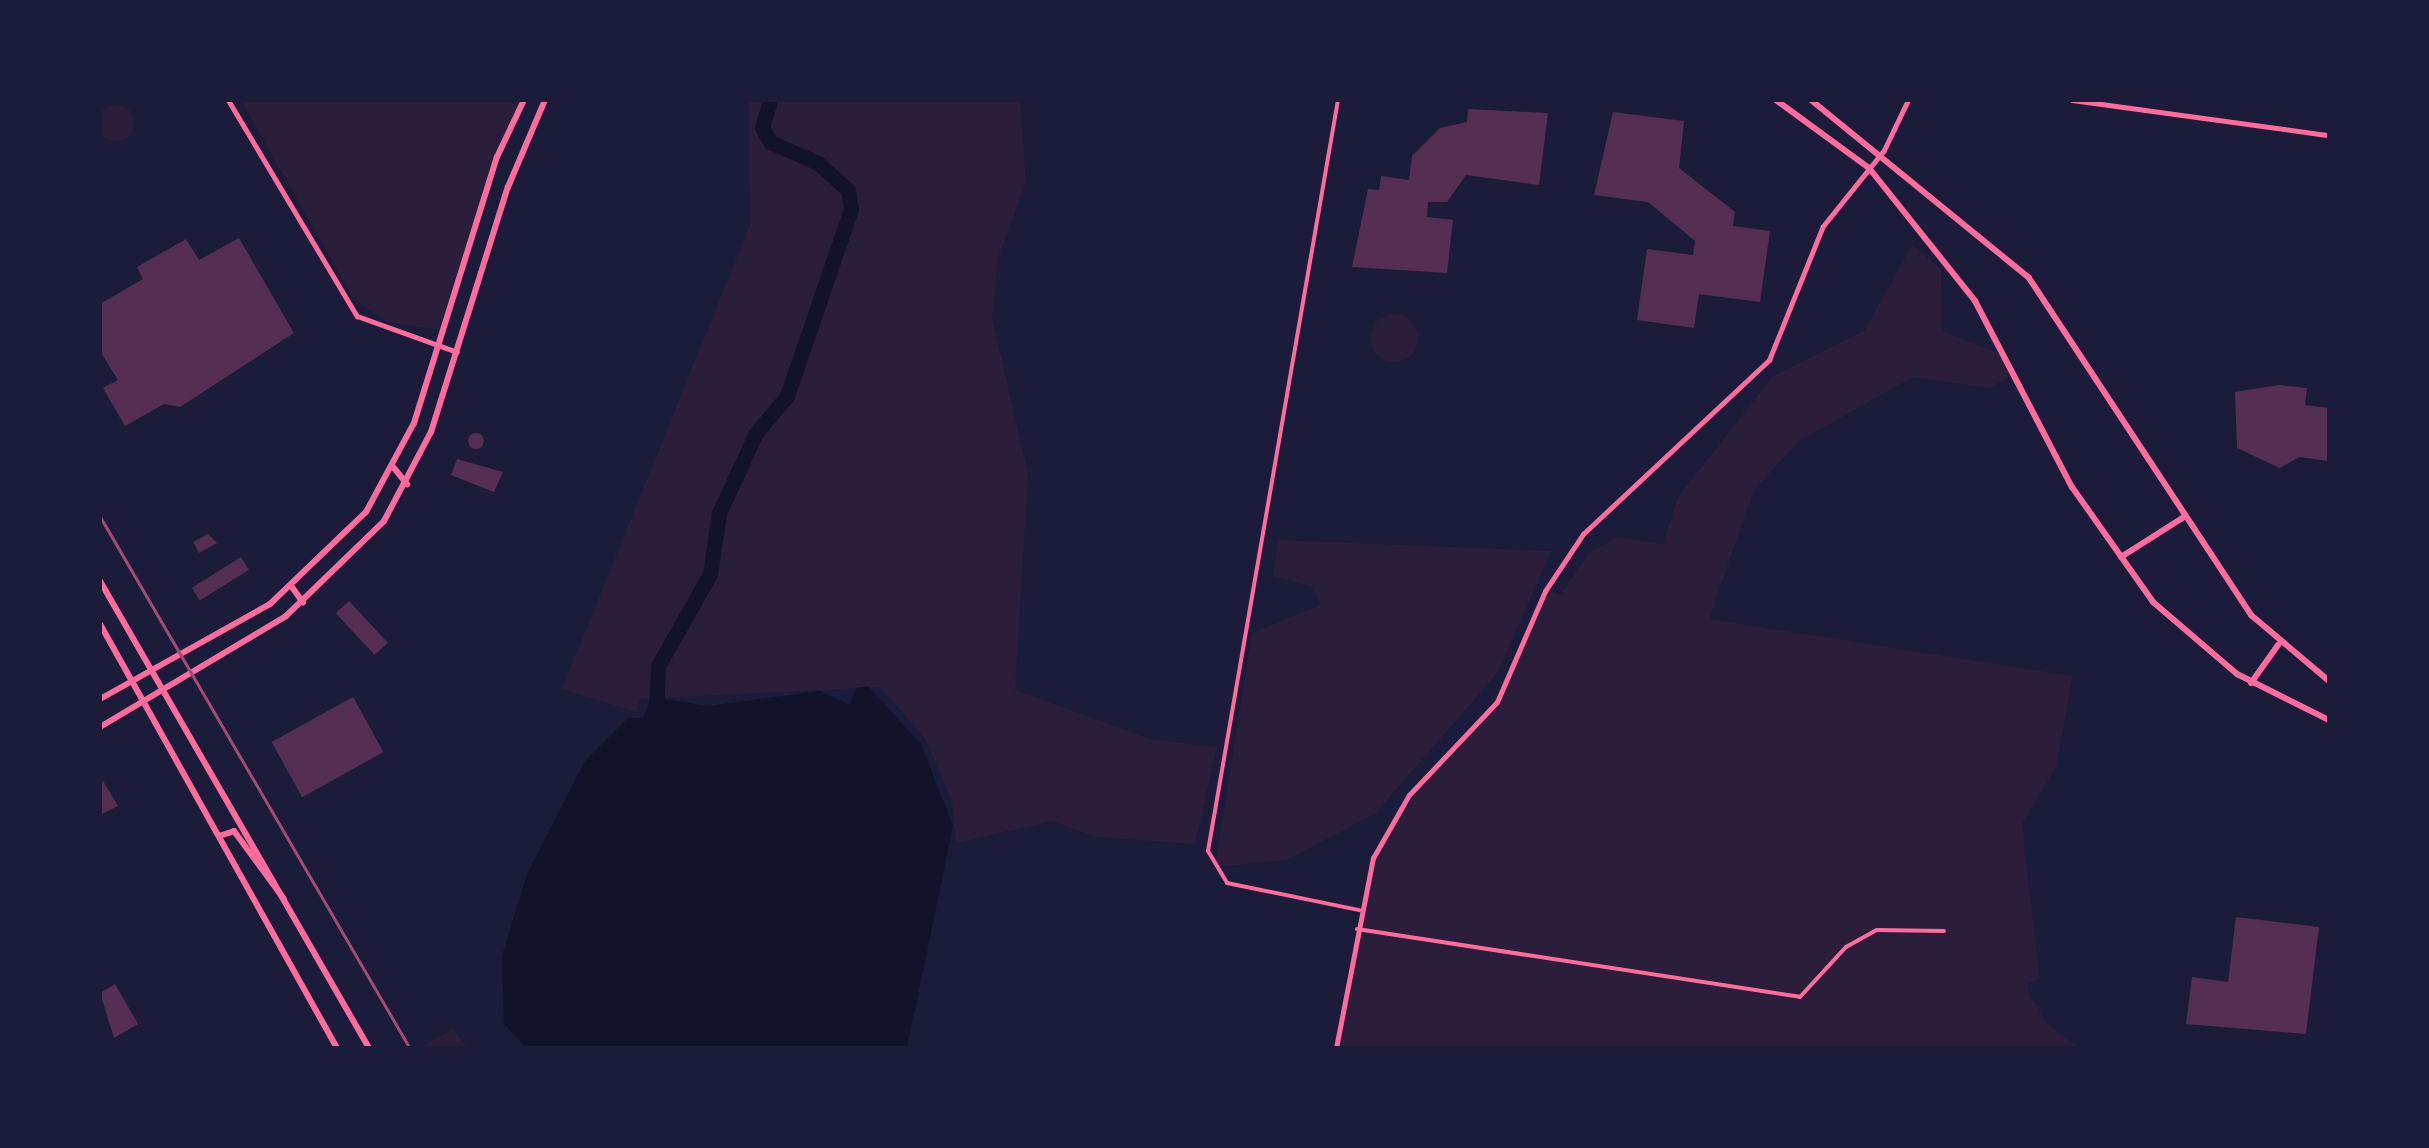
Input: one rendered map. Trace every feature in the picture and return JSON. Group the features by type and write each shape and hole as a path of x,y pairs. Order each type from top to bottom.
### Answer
{"main road":[{"path":"100,699 152,672 292,586 366,512 394,468 440,347 496,157 524,100"},
{"path":"100,727 303,603 356,557 407,484 457,352 526,134 546,100"},
{"path":"1776,100 1868,168 1976,301 2072,487 2121,557 2183,632 2250,682 2329,720"},
{"path":"1812,100 2029,278 2066,322 2184,517 2278,645 2329,681"},
{"path":"394,468 407,484"},
{"path":"2121,557 2184,517"},
{"path":"100,581 369,1048"},
{"path":"292,586 303,603"},
{"path":"100,624 337,1048"},
{"path":"2250,682 2278,645"},
{"path":"218,836 234,832 285,900"}],"street":[{"path":"228,100 357,316 457,352"},
{"path":"1338,100 1208,851 1227,883 1359,910"},
{"path":"1336,1048 1359,910 1373,858 1409,795 1497,702 1545,591 1583,534 1769,360 1822,226 1880,155 1908,100"},
{"path":"2072,100 2329,135"},
{"path":"1357,929 1800,997 1846,947 1878,930 1944,931"}],"shaded area":[{"path":"241,100 519,100 439,330 386,322 353,298"},
{"path":"749,100 1020,100 1026,182 998,258 992,317 1028,474 1015,690 1150,739 1217,747 1195,844 1096,837 1052,821 956,843 952,801 925,738 880,687 639,699 637,712 562,689 750,225"},
{"path":"116,105 129,110 134,123 129,136 116,141 103,136 98,123 103,110"},
{"path":"1912,245 1941,269 1942,331 1998,353 2011,376 1990,388 1913,377 1799,441 1754,490 1709,619 2073,676 2056,767 2023,822 2040,979 2027,983 2029,994 2048,1024 2080,1048 1336,1048 1373,858 1427,776 1489,710 1545,591 1561,594 1588,554 1617,537 1663,544 1678,497 1773,376 1865,330"},
{"path":"1394,314 1411,321 1418,338 1411,355 1394,362 1377,355 1370,338 1377,321"},
{"path":"1278,540 1551,551 1498,672 1376,813 1287,860 1215,867 1252,633 1321,605 1311,586 1273,576"},
{"path":"868,686 921,744 953,826 907,1048 527,1048 504,1024 502,956 527,874 585,761 628,718 643,718 652,697 708,706 820,691 850,705 856,688"},
{"path":"453,1029 468,1048 423,1048 422,1046"}],"building":[{"path":"1468,109 1548,113 1539,185 1466,175 1447,202 1428,202 1427,217 1453,220 1447,273 1352,267 1368,189 1379,190 1381,176 1409,180 1412,156 1440,128 1467,122"},
{"path":"1613,112 1684,121 1679,168 1735,212 1733,226 1770,231 1760,302 1699,294 1694,328 1637,320 1647,249 1693,255 1695,241 1648,202 1594,195"},
{"path":"239,238 294,333 180,407 164,404 125,426 103,388 118,380 100,351 100,304 143,279 137,267 186,239 199,260"},
{"path":"2279,385 2307,388 2305,405 2329,408 2329,461 2299,457 2280,468 2237,448 2235,392"},
{"path":"476,433 484,441 476,449 468,441"},
{"path":"457,459 503,472 494,492 451,475"},
{"path":"208,534 217,543 199,553 193,542"},
{"path":"241,557 249,570 200,600 192,588"},
{"path":"349,601 388,643 375,655 336,613"},
{"path":"353,697 384,752 302,797 272,742"},
{"path":"103,781 118,806 100,815 100,783"},
{"path":"2236,917 2319,927 2306,1034 2186,1024 2192,977 2228,982"},
{"path":"115,984 138,1024 114,1038 100,993"}],"waterway":[{"path":"656,715 658,666 710,574 719,513 756,433 787,396 851,209 848,190 818,163 770,142 762,127 770,100"}],"railway":[{"path":"100,516 410,1048"}]}
